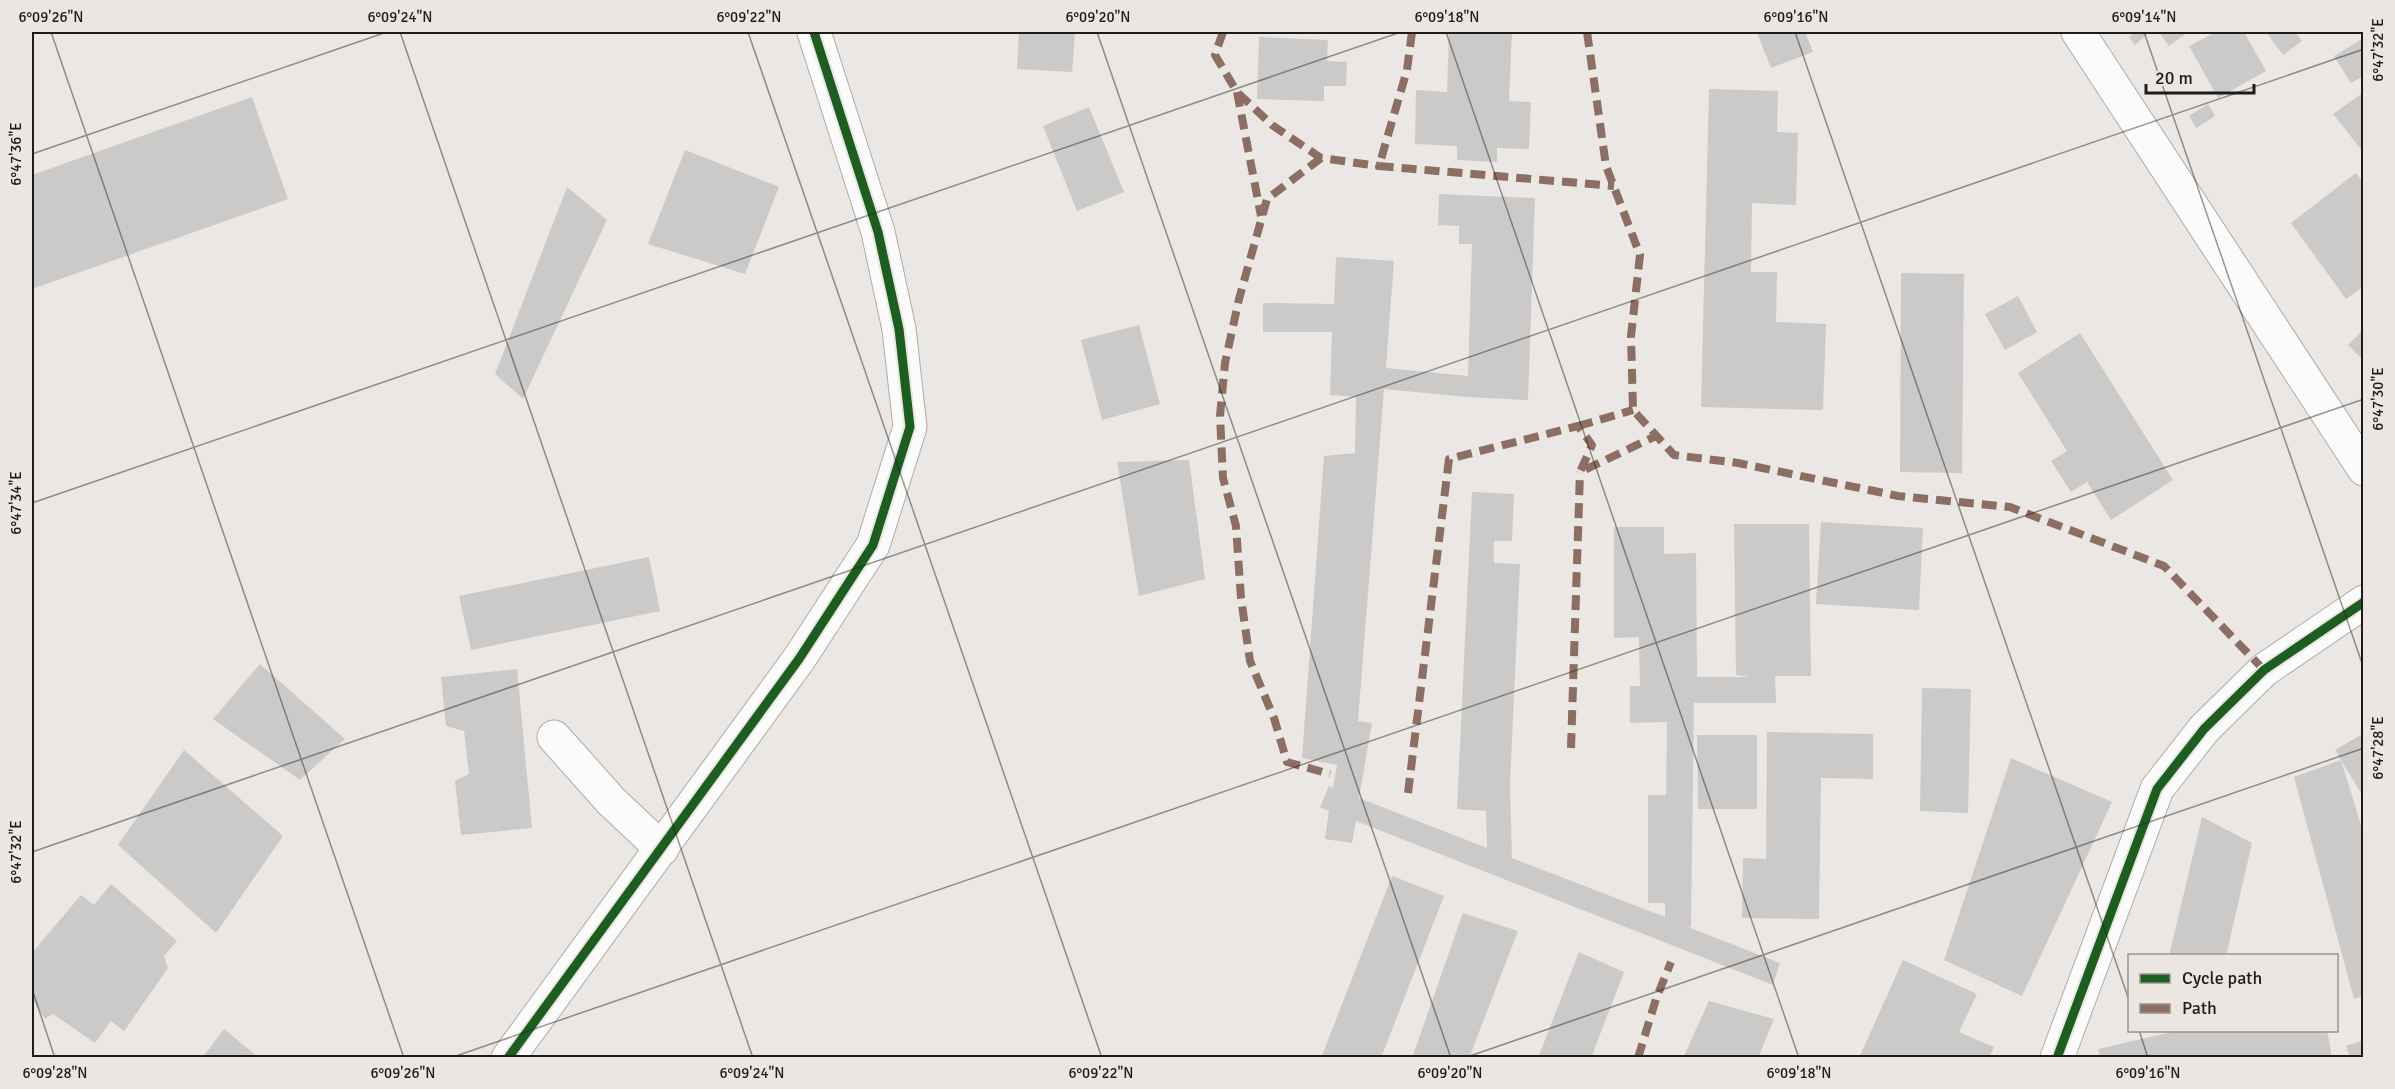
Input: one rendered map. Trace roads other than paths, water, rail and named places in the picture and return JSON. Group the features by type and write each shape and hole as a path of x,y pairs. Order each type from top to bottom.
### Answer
{"street":[{"path":"508,1058 799,659 873,544 910,427 899,329 878,232 814,32"},
{"path":"2078,32 2364,470"},
{"path":"2057,1058 2157,789 2204,729 2264,670 2364,602"},
{"path":"554,737 611,801 662,849"}]}
